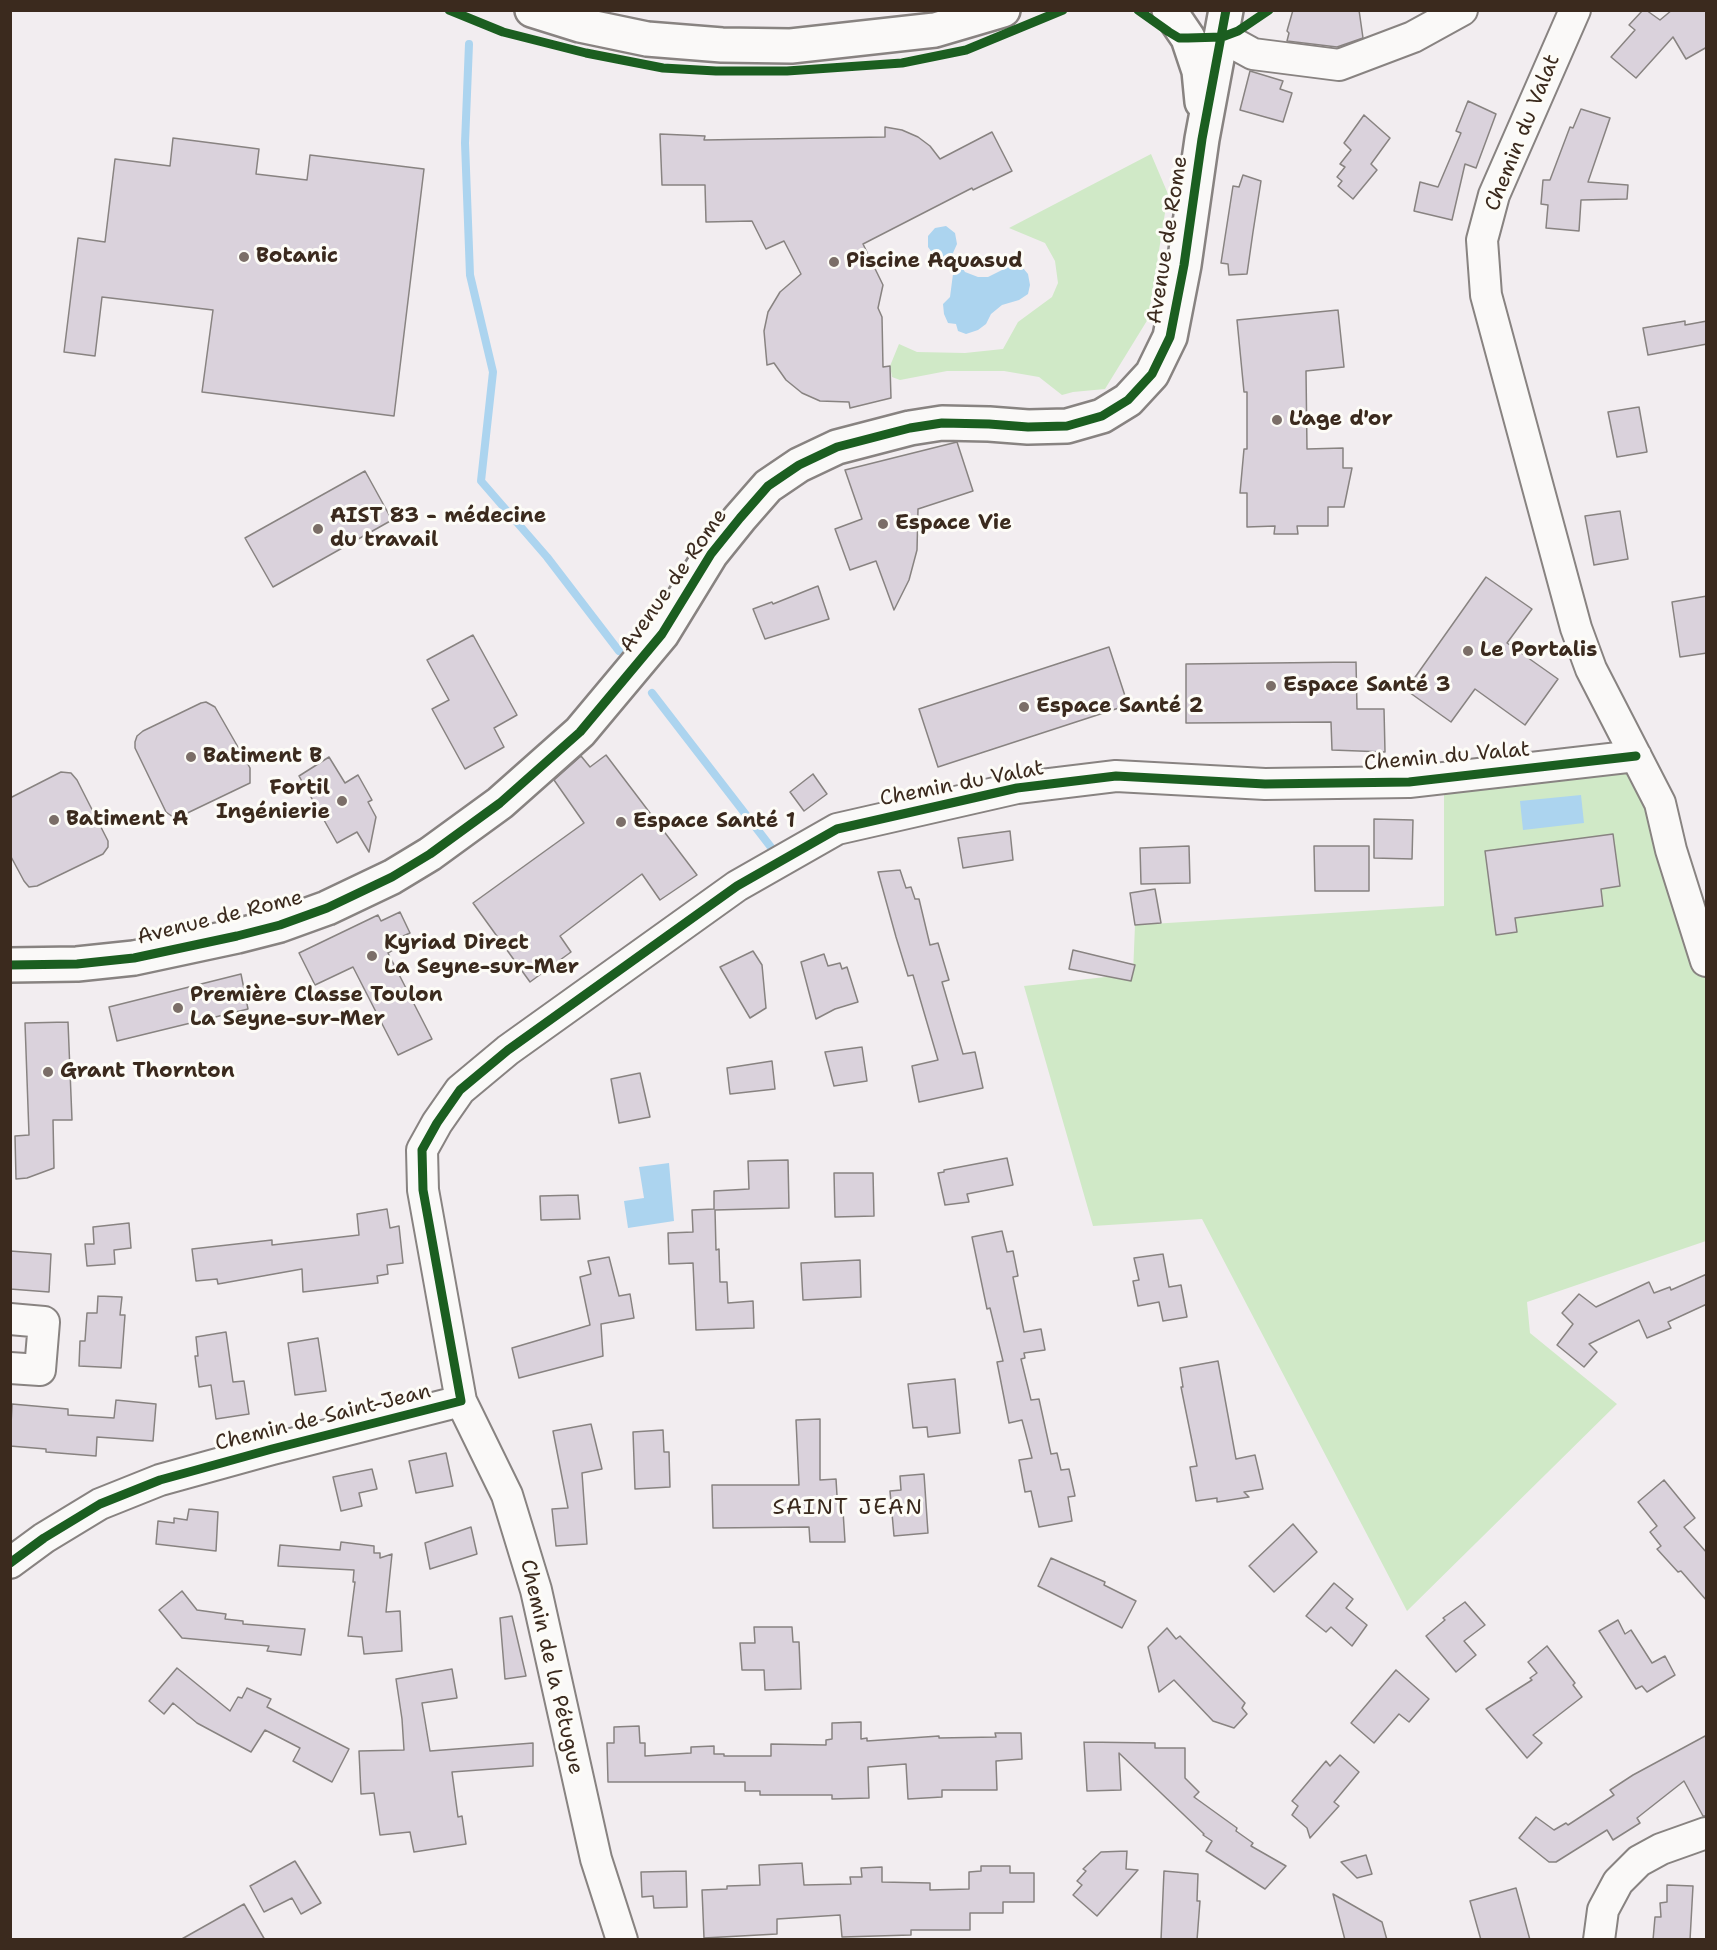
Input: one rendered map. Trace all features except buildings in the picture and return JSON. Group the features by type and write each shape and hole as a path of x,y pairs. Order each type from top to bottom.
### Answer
{"street":[{"path":"532,10 580,25 647,39 722,45 791,46 935,30 1003,10"},
{"name":"Avenue de Rome","path":"1169,10 1188,38 1199,71 1202,98 1202,140"},
{"path":"1224,24 1253,54 1339,65 1413,37 1462,10"},
{"name":"Chemin du Valat","path":"479,1074 508,1050 737,886 837,829 1017,788 1116,776 1265,783 1409,782 1636,756 1591,669 1576,628 1486,295 1482,240 1494,195 1575,10"},
{"name":"Avenue de Rome","path":"10,965 77,964 134,958 237,936 280,925 327,908 392,877 443,845 500,803 580,732 662,634 711,554 740,518 768,486 799,465 837,447 910,428 942,423 1028,427 1067,426 1102,416 1128,400 1152,374 1170,337 1184,265 1202,140 1224,24"},
{"path":"1636,756 1660,803 1671,850 1707,961"},
{"name":"Chemin de Saint-Jean","path":"10,1563 44,1538 100,1504 160,1480 461,1401 423,1190 422,1150 460,1090 479,1074"},
{"path":"10,1319 44,1322 40,1370 10,1368"},
{"name":"Chemin de la Pétugue","path":"461,1401 507,1495 536,1590 596,1859 622,1940"},
{"path":"1599,1940 1603,1910 1618,1882 1639,1861 1661,1849 1707,1833"}],"green space":[{"path":"1151,154 1168,194 1148,319 1105,389 1062,395 1039,377 1004,371 947,371 900,380 892,377 890,366 899,344 917,352 965,353 1003,349 1018,322 1052,297 1058,283 1055,261 1045,243 1009,228"},
{"path":"1643,769 1706,954 1706,1241 1527,1302 1530,1333 1617,1404 1407,1611 1202,1219 1093,1226 1024,986 1133,974 1135,925 1444,906 1444,778"}],"water":[{"path":"946,226 955,233 957,244 953,253 965,272 978,277 988,277 1012,265 1023,268 1028,274 1030,285 1028,294 1019,300 1002,305 991,314 986,324 966,334 958,331 956,324 948,323 944,314 943,304 950,297 953,274 944,257 934,255 928,247 928,236 935,228"},
{"path":"1581,795 1584,823 1523,830 1520,801"},
{"path":"669,1163 674,1221 628,1228 624,1201 644,1198 639,1167"}],"waterway":[{"path":"469,44 465,143 470,275 493,372 481,481 547,557 619,651"},
{"path":"652,693 777,855"}],"cycle path":[{"path":"449,10 503,32 586,53 663,68 716,71 787,71 902,63 966,50 1063,10"},
{"path":"1138,10 1179,38 1222,37 1238,31 1269,10"},
{"path":"10,965 77,964 134,958 237,936 280,925 327,908 392,877 430,854 500,803 580,732 662,634 711,554 740,518 768,486 799,465 837,447 910,428 942,423 1028,427 1067,426 1102,416 1128,400 1152,374 1170,337 1184,265 1202,139 1226,10"},
{"path":"10,1563 44,1538 100,1504 160,1480 461,1401 423,1190 422,1150 437,1123 460,1090 508,1050 737,886 837,829 1017,788 1116,776 1265,784 1409,782 1636,756"}],"place":[{"name":"Botanic","path":"244,257"},
{"name":"Piscine Aquasud","path":"834,262"},
{"name":"L'age d'or","path":"1277,420"},
{"name":"Espace Vie","path":"883,524"},
{"name":"AIST 83 - médecine du travail","path":"318,529"},
{"name":"Le Portalis","path":"1468,651"},
{"name":"Espace Santé 3","path":"1271,686"},
{"name":"Espace Santé 2","path":"1024,707"},
{"name":"Batiment B","path":"191,757"},
{"name":"Fortil Ingénierie","path":"342,801"},
{"name":"Batiment A","path":"54,820"},
{"name":"Espace Santé 1","path":"621,822"},
{"name":"Kyriad Direct La Seyne-sur-Mer","path":"372,956"},
{"name":"Première Classe Toulon La Seyne-sur-Mer","path":"178,1008"},
{"name":"Grant Thornton","path":"48,1072"}],"district":[{"name":"SAINT JEAN","path":"848,1508"}]}
